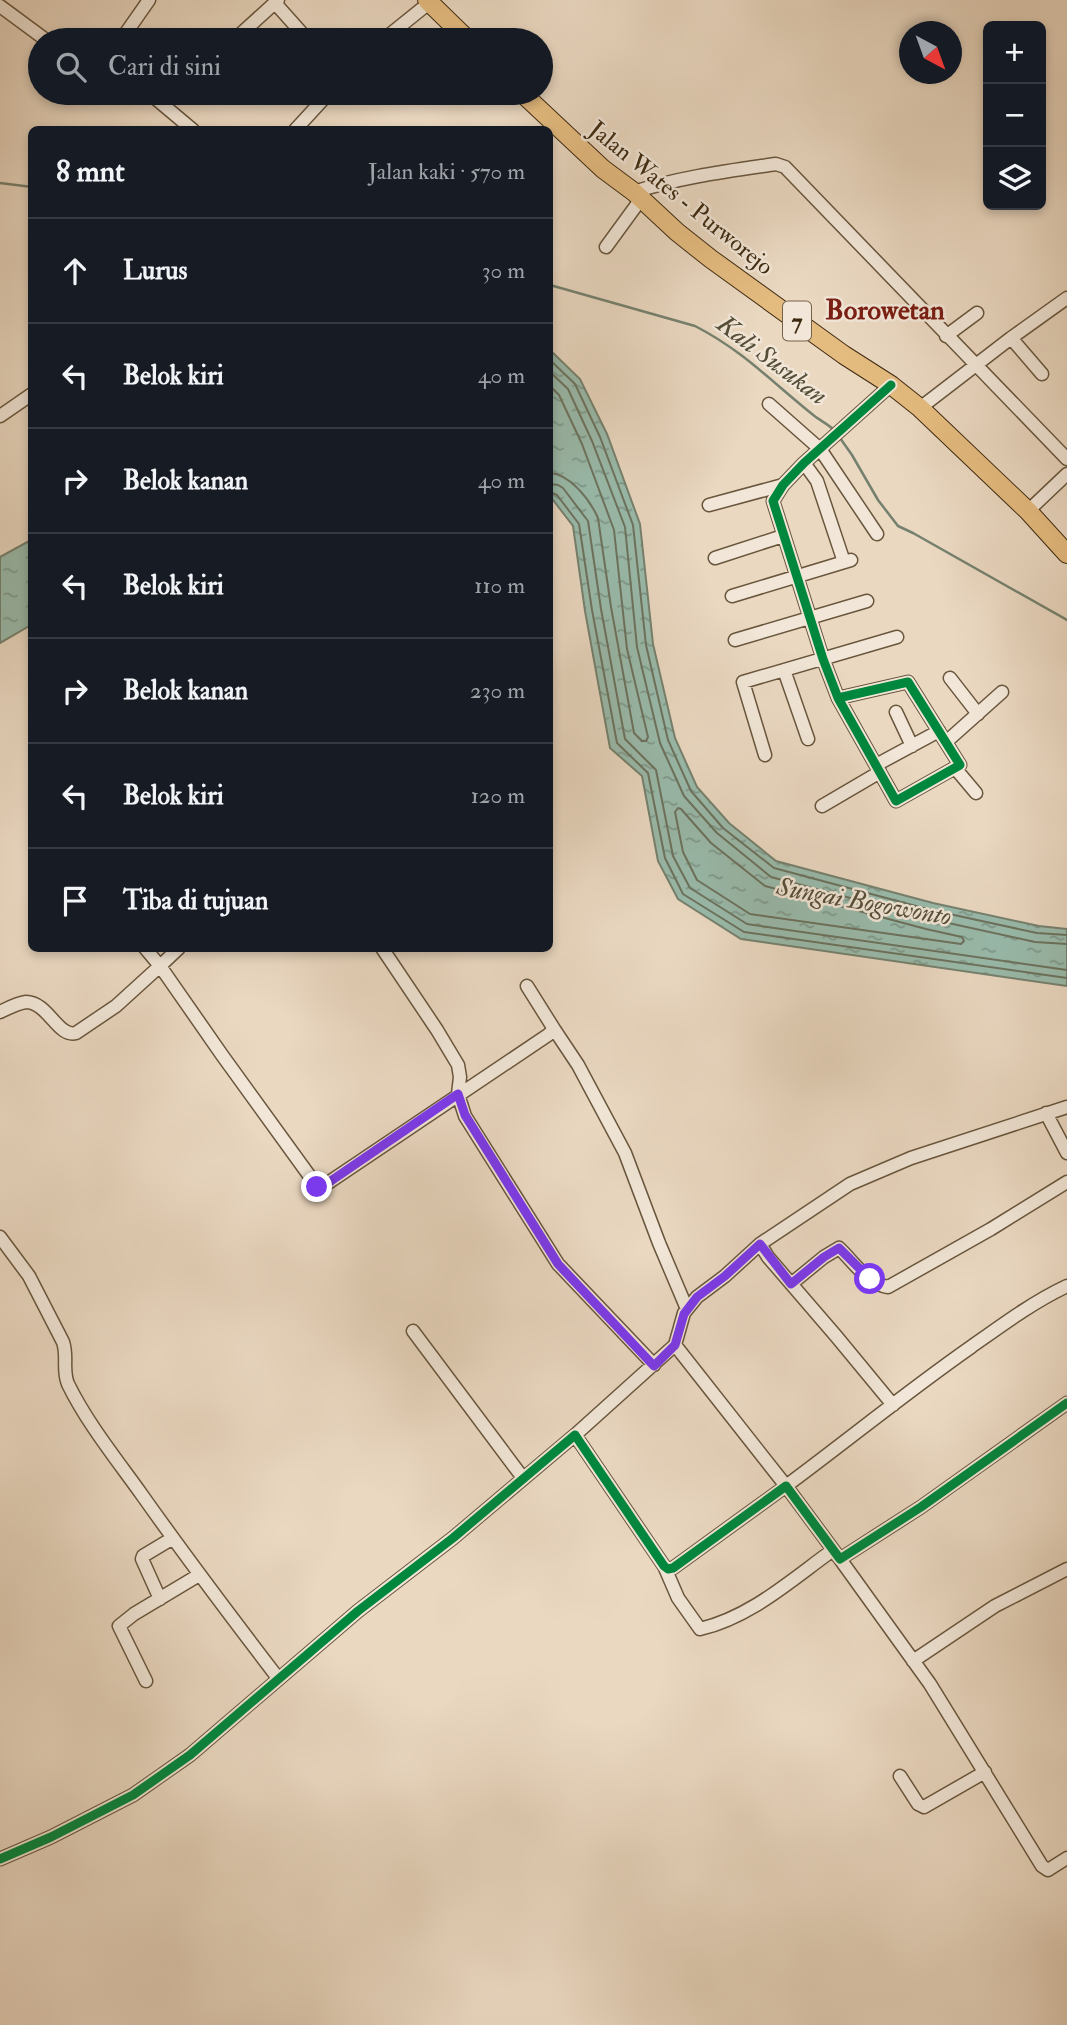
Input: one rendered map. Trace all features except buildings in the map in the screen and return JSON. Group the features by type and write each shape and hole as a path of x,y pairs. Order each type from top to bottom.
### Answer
{"highway":[{"path":"428,1 455,28"},
{"name":"Jalan Wates - Purworejo","path":"535,105 603,169 711,259 920,408 1028,512 1067,554"}],"street":[{"path":"129,28 149,0"},
{"path":"247,28 276,1 298,28"},
{"path":"397,28 428,1"},
{"path":"0,6 30,28"},
{"path":"163,105 188,126"},
{"path":"299,126 318,105"},
{"path":"606,247 637,196 658,184 780,165 812,194 1067,459"},
{"path":"920,408 1067,298"},
{"path":"946,336 977,313"},
{"path":"1011,338 1042,374"},
{"path":"838,698 908,682 960,765 896,801 838,698 773,501 783,485 804,463 891,385"},
{"path":"0,416 28,397"},
{"path":"769,404 820,449 877,534"},
{"path":"732,596 848,561 817,481 804,463"},
{"path":"1028,512 1067,474"},
{"path":"709,505 783,485"},
{"path":"715,558 783,536"},
{"path":"735,640 867,601"},
{"path":"765,755 743,682 897,637"},
{"path":"784,670 808,738"},
{"path":"950,678 978,714"},
{"path":"822,806 912,746 942,737 978,714 1002,692"},
{"path":"896,712 912,746"},
{"path":"955,768 976,793"},
{"path":"148,952 318,1188 541,1041 554,1029"},
{"path":"0,1012 23,1003 32,1003 48,1013 66,1033 73,1034 116,1006 175,952"},
{"path":"385,952 458,1065 458,1094 465,1115 558,1264 654,1366"},
{"path":"527,986 578,1065 625,1153 687,1309"},
{"path":"0,1859 104,1810 156,1780 199,1749 278,1678 358,1611 453,1538 654,1366 675,1345 684,1314 697,1297 760,1244 850,1184 911,1158 1067,1107"},
{"path":"1046,1113 1067,1153"},
{"path":"791,1284 839,1248 878,1286 888,1287 1067,1182"},
{"path":"0,1237 29,1276 63,1342 68,1383 100,1437 199,1575 278,1678"},
{"path":"760,1244 892,1405"},
{"path":"666,1568 673,1568 786,1486 913,1388 1001,1326 1067,1286"},
{"path":"414,1331 523,1478"},
{"path":"675,1345 786,1486 913,1661 950,1715 1043,1868 1048,1870 1067,1858"},
{"path":"575,1435 666,1568 678,1598 700,1629 721,1624 748,1610 921,1507 1067,1403"},
{"path":"160,1599 142,1559 173,1538"},
{"path":"913,1661 995,1606 1067,1569"},
{"path":"146,1681 119,1626 199,1575"},
{"path":"901,1776 918,1804 924,1808 985,1772"}],"water":[{"name":"Sungai Bogowonto","path":"553,353 580,379 607,434 640,524 653,644 675,738 697,787 729,823 776,861 933,903 1039,926 1067,929 1067,986 741,939 678,899 658,861 642,776 610,748 585,611 573,526 553,500"},
{"path":"28,542 28,627 0,643 0,557"}],"waterway":[{"name":"Kali Susukan","path":"0,183 28,186"},
{"name":"Kali Susukan","path":"553,286 695,326 742,356 834,430"},
{"name":"Kali Susukan","path":"840,438 878,500 898,526 1067,620"}],"cycle path":[{"path":"838,698 908,682 960,765 896,801 838,698 773,501 783,485 804,463 891,385"},
{"path":"0,1859 51,1837 133,1795 190,1755 358,1611 453,1538 575,1435 668,1569 786,1486 840,1559 921,1507 1067,1403"}],"district":[{"name":"Borowetan","path":"885,310"}],"route":[{"path":"317,1187 319,1189 458,1094 465,1115 558,1264 654,1366 675,1345 684,1314 697,1297 760,1244 791,1284 839,1248 870,1279"}]}
